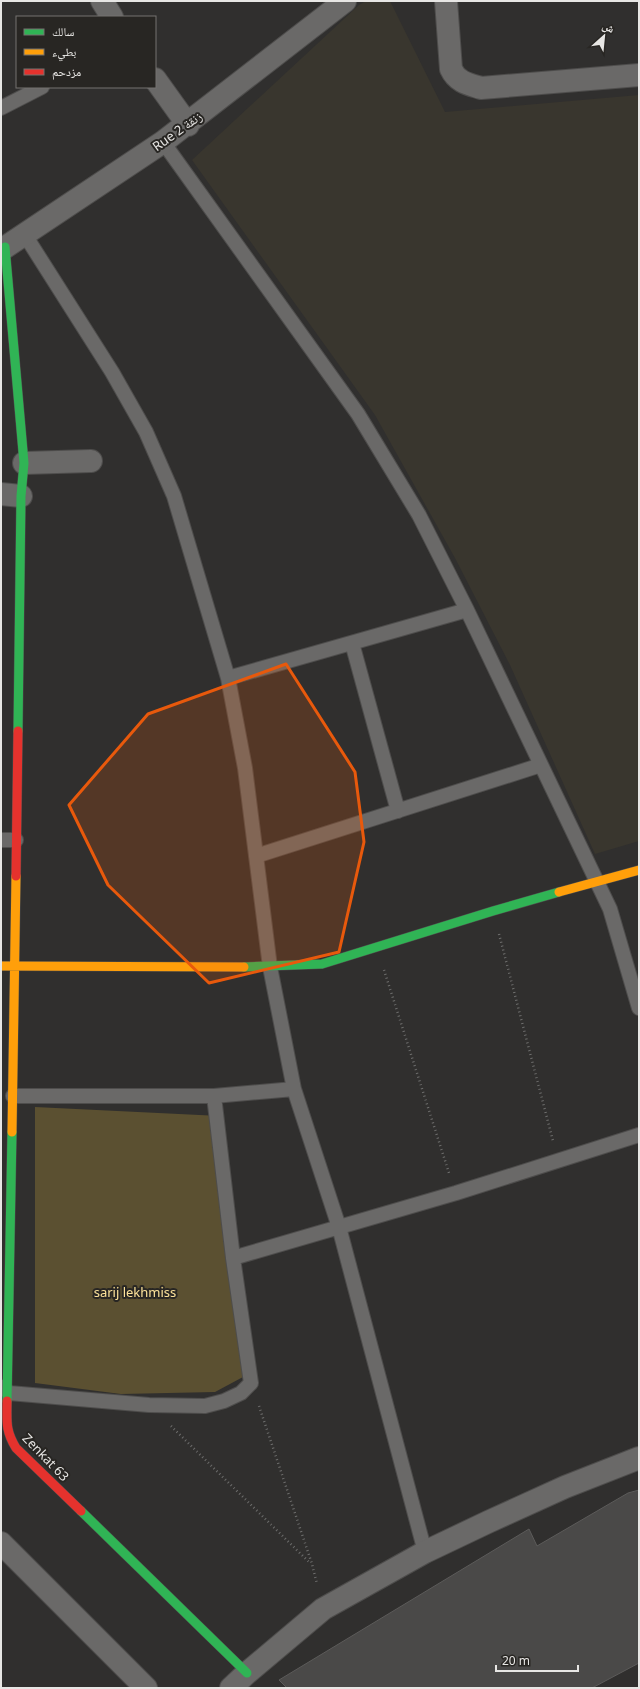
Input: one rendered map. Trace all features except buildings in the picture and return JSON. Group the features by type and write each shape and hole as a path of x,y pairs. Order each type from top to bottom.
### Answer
{"street":[{"path":"102,1 111,16"},
{"name":"Rue 2 زنقة","path":"2,246 25,235 188,125 345,1"},
{"path":"446,1 451,69 455,76 463,82 481,88 639,75"},
{"path":"156,80 188,125"},
{"name":"Zenkat 63","path":"2,246 24,463 11,495 16,840 13,1096 4,1390 7,1426 9,1437 16,1448 247,1673"},
{"path":"24,463 91,461"},
{"path":"1,966 270,967 322,964 493,911 639,870"},
{"path":"231,1688 323,1609 425,1552 565,1487 639,1458"},
{"path":"1,1543 146,1688"}],"lane":[{"path":"1,108 40,88"},
{"path":"164,142 358,414 419,515 467,610 610,909 639,1008"},
{"path":"25,235 100,353 146,432 174,496 228,678 245,768 270,967 294,1089 339,1227 425,1552"},
{"path":"228,678 467,610"},
{"path":"352,643 398,811"},
{"path":"256,856 541,765"},
{"path":"1,840 16,840"},
{"path":"13,1096 214,1096 294,1089"},
{"path":"4,1390 149,1405 205,1406 224,1401 241,1393 251,1383 233,1258 214,1096"},
{"path":"233,1258 456,1192 639,1135"}],"path":[{"path":"493,911 558,1160"},
{"path":"376,947 456,1192"},
{"path":"251,1383 312,1564 323,1609"},
{"path":"149,1405 312,1564"}],"highlighted area":[{"path":"286,664 355,772 364,842 339,952 209,983 108,885 69,805 148,714"}],"shaded area":[{"path":"366,1 390,1 445,112 639,95 639,841 595,854 510,665 455,558 375,415 192,160 359,5"}],"green space":[{"name":"sarij lekhmiss","path":"35,1107 220,1116 230,1260 256,1370 215,1392 121,1394 35,1383"}],"traffic: fast":[{"path":"5,247 24,463 21,496 18,731"},
{"path":"244,967 322,964 559,892"},
{"path":"7,1401 12,1132"},
{"path":"81,1511 247,1673"}],"traffic: slow":[{"path":"559,892 639,870"},
{"path":"12,1132 16,876"},
{"path":"1,966 244,967"}],"traffic: jam":[{"path":"16,876 18,731"},
{"path":"7,1401 8,1430 12,1442 16,1448 81,1511"}]}
